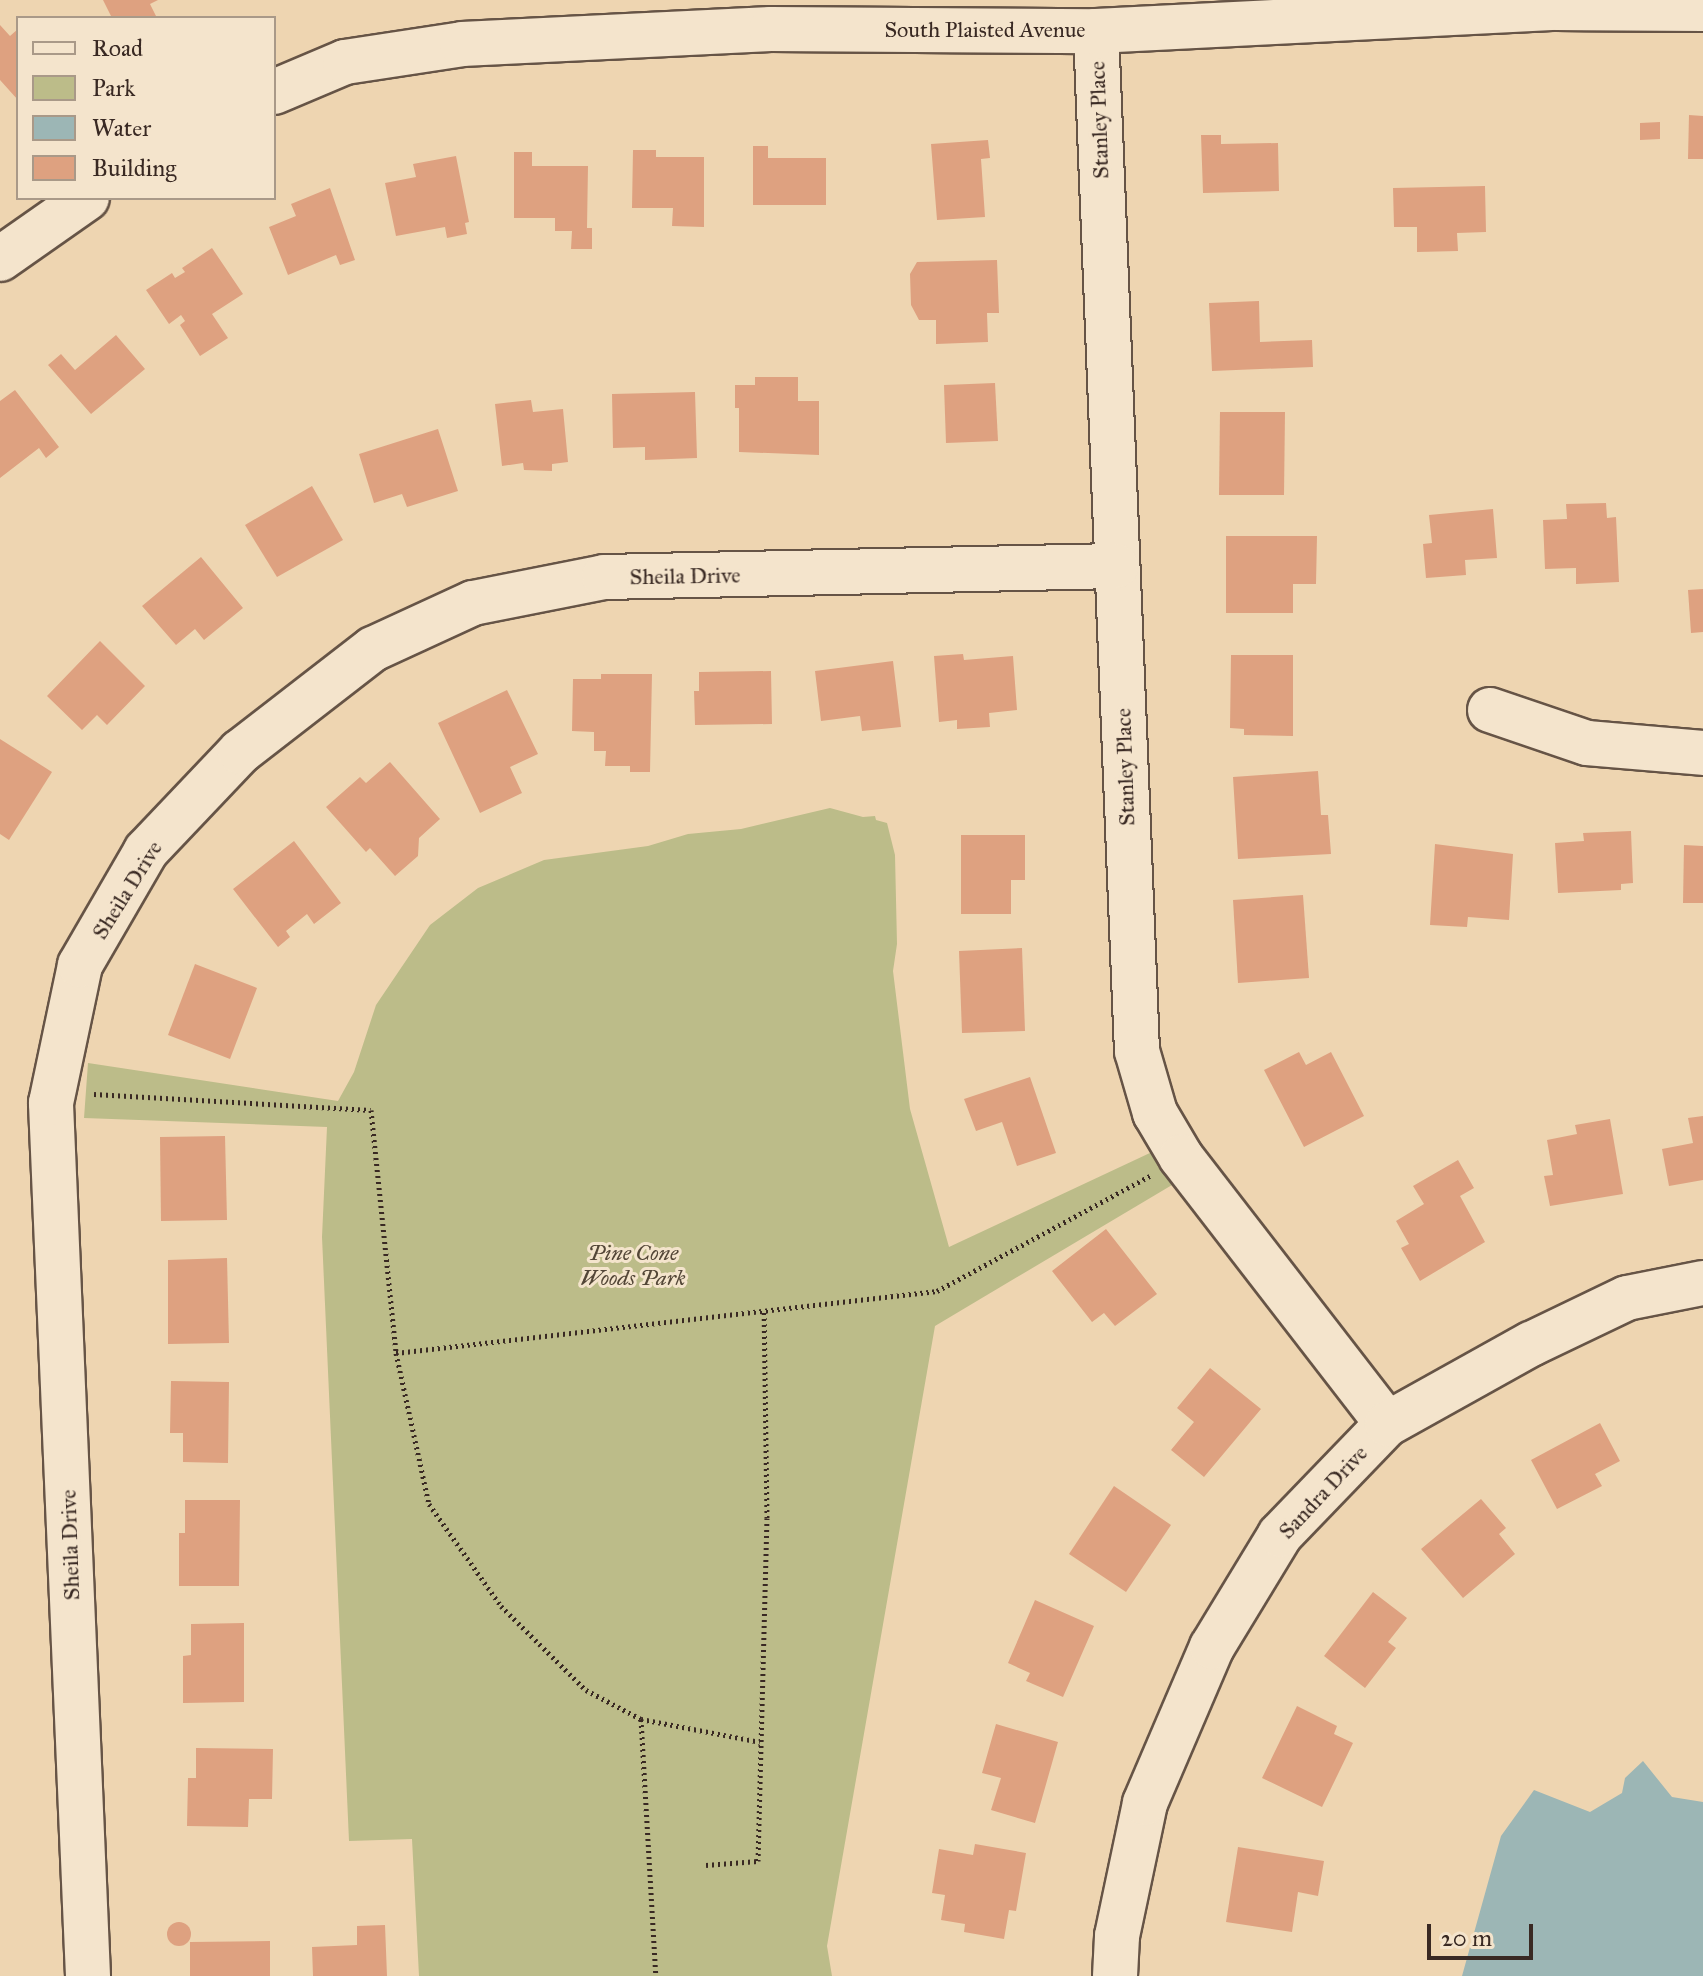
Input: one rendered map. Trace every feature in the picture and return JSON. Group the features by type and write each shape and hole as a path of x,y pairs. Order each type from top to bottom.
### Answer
{"street":[{"name":"South Plaisted Avenue","path":"276,91 345,62 462,44 773,15 1096,31 1556,4 1703,9"},
{"name":"Stanley Place","path":"1096,31 1137,1051 1155,1113 1181,1157 1387,1424"},
{"path":"2,254 84,200"},
{"name":"Sheila Drive","path":"88,1976 51,1103 80,965 146,851 240,752 373,649 473,603 604,577 1116,566"},
{"path":"1490,710 1587,743 1703,753"},
{"name":"Sandra Drive","path":"1115,1976 1117,1936 1145,1803 1212,1647 1280,1535 1387,1424 1531,1344 1627,1298 1703,1283"}],"path":[{"path":"93,1094 371,1110 396,1353 429,1504 501,1606 586,1690 641,1719 760,1742"},
{"path":"396,1353 937,1291 1153,1174"},
{"path":"706,1865 758,1861 767,1518 764,1309"},
{"path":"641,1719 656,1976"}],"green space":[{"name":"Pine Cone Woods Park","path":"830,808 863,817 875,816 876,820 887,823 895,855 897,944 893,971 910,1109 949,1247 1152,1152 1172,1185 935,1326 827,1946 832,1976 419,1976 412,1839 349,1841 322,1237 327,1127 84,1118 88,1063 338,1101 354,1072 376,1005 430,925 478,888 544,860 648,846 688,834 741,829"}],"water":[{"path":"1643,1761 1672,1797 1703,1802 1703,1976 1462,1976 1501,1836 1534,1790 1590,1812 1622,1793 1625,1778"}],"building":[{"path":"103,0 158,0 150,4 156,16 111,16"},
{"path":"0,25 10,36 16,31 16,98 0,80"},
{"path":"1689,115 1703,116 1703,159 1688,159"},
{"path":"1660,122 1660,139 1640,140 1640,123"},
{"path":"1201,135 1221,135 1221,144 1278,143 1279,191 1203,193"},
{"path":"988,140 990,158 981,159 985,217 937,220 931,144"},
{"path":"753,146 768,146 768,158 826,158 826,205 753,205"},
{"path":"633,150 656,150 656,157 704,157 704,227 672,226 673,208 632,208"},
{"path":"514,152 532,152 532,166 588,166 587,228 592,228 592,249 571,249 572,231 555,231 555,218 514,218"},
{"path":"456,156 469,222 465,223 467,234 447,238 445,227 396,236 385,183 416,177 413,164"},
{"path":"1485,186 1486,232 1457,233 1458,251 1417,252 1417,227 1394,227 1393,188"},
{"path":"330,188 355,260 340,265 336,255 288,275 269,227 296,216 291,204"},
{"path":"212,248 243,294 212,314 228,338 200,356 180,325 185,321 181,315 169,324 146,290 172,273 175,278 185,272 182,268"},
{"path":"997,260 999,313 987,313 988,342 936,344 936,320 919,320 911,305 910,274 917,262"},
{"path":"1259,301 1260,342 1312,340 1313,367 1212,371 1209,303"},
{"path":"116,335 145,369 91,414 48,365 61,354 75,370"},
{"path":"755,377 798,377 798,401 819,401 819,455 739,452 739,408 735,408 735,385 755,385"},
{"path":"995,383 998,441 946,443 944,385"},
{"path":"15,390 59,447 46,458 39,448 0,478 0,401"},
{"path":"695,392 697,458 645,460 645,447 613,448 612,394"},
{"path":"531,400 533,412 563,409 568,462 552,464 552,471 524,470 523,463 502,466 495,404"},
{"path":"1220,412 1285,412 1284,495 1219,495"},
{"path":"438,429 458,491 407,507 402,494 374,503 359,454"},
{"path":"312,486 343,540 277,577 245,525"},
{"path":"1606,503 1607,518 1616,517 1619,582 1576,584 1576,568 1545,569 1543,520 1567,519 1566,504"},
{"path":"1493,509 1497,558 1465,560 1466,575 1426,578 1423,544 1432,543 1429,515"},
{"path":"1226,536 1317,536 1316,584 1293,584 1293,613 1226,613"},
{"path":"201,557 243,608 204,640 195,629 176,645 142,606"},
{"path":"1703,589 1703,632 1691,633 1688,590"},
{"path":"100,641 145,686 107,725 97,715 82,730 47,696"},
{"path":"963,654 964,660 1013,656 1017,710 989,713 990,727 957,729 957,720 939,722 934,656"},
{"path":"1231,655 1293,655 1293,736 1244,735 1244,729 1230,728"},
{"path":"893,661 901,727 862,731 860,716 821,721 815,671"},
{"path":"771,671 772,724 695,725 694,691 699,691 699,672"},
{"path":"601,674 652,674 650,772 630,772 630,766 605,766 606,751 594,751 594,732 572,731 573,679 601,679"},
{"path":"507,690 538,754 510,767 522,793 480,813 438,723"},
{"path":"0,739 52,772 9,840 0,834"},
{"path":"390,762 440,819 419,838 418,856 395,876 370,848 366,852 326,807 360,777 366,783"},
{"path":"1318,771 1321,815 1328,815 1331,854 1238,859 1233,777"},
{"path":"1631,831 1633,883 1621,884 1621,890 1558,893 1555,843 1584,841 1583,833"},
{"path":"961,835 1025,835 1025,880 1011,880 1011,914 961,914"},
{"path":"294,841 341,903 314,924 307,914 286,931 290,937 278,947 233,889"},
{"path":"1435,844 1513,854 1509,920 1468,917 1467,927 1430,925"},
{"path":"1684,845 1703,846 1703,903 1683,903"},
{"path":"1303,895 1309,978 1238,983 1233,900"},
{"path":"1022,948 1025,1031 962,1033 959,951"},
{"path":"195,964 257,988 230,1059 168,1035"},
{"path":"1299,1052 1306,1065 1331,1052 1364,1116 1304,1147 1264,1070"},
{"path":"1030,1077 1056,1153 1017,1166 1002,1122 976,1131 964,1099"},
{"path":"1703,1116 1703,1180 1669,1186 1662,1149 1693,1143 1688,1118"},
{"path":"1610,1119 1623,1194 1550,1206 1544,1176 1553,1175 1547,1140 1577,1134 1575,1125"},
{"path":"225,1136 227,1220 161,1221 160,1137"},
{"path":"1458,1160 1474,1188 1460,1196 1485,1242 1420,1281 1401,1248 1409,1244 1396,1221 1424,1204 1413,1186"},
{"path":"1106,1229 1157,1294 1115,1326 1104,1313 1092,1322 1052,1271"},
{"path":"227,1258 229,1343 168,1344 168,1260"},
{"path":"1210,1368 1261,1409 1204,1477 1171,1450 1194,1422 1177,1408"},
{"path":"171,1381 229,1382 228,1463 183,1462 183,1433 170,1433"},
{"path":"1600,1423 1620,1461 1595,1474 1602,1486 1557,1509 1531,1460"},
{"path":"1114,1486 1171,1525 1126,1592 1069,1554"},
{"path":"1481,1499 1506,1528 1499,1534 1515,1554 1463,1598 1421,1549"},
{"path":"185,1500 240,1500 239,1586 179,1586 179,1533 185,1533"},
{"path":"1373,1592 1407,1618 1388,1642 1396,1648 1365,1688 1324,1656"},
{"path":"1035,1600 1094,1626 1063,1697 1026,1681 1030,1673 1008,1663"},
{"path":"244,1623 244,1702 183,1703 183,1656 191,1655 191,1624"},
{"path":"1297,1706 1337,1726 1334,1734 1353,1743 1322,1807 1262,1778"},
{"path":"996,1724 1058,1742 1035,1823 991,1810 1001,1778 982,1773"},
{"path":"196,1748 273,1749 272,1799 249,1799 248,1827 187,1826 188,1778 196,1778"},
{"path":"975,1844 1026,1853 1016,1911 1009,1910 1004,1939 964,1932 965,1924 941,1920 945,1895 932,1893 939,1849 973,1855"},
{"path":"1238,1847 1324,1861 1318,1896 1298,1892 1292,1932 1226,1922"},
{"path":"179,1922 187,1926 191,1934 187,1942 179,1946 171,1942 167,1934 171,1926"},
{"path":"385,1925 387,1976 313,1976 312,1947 357,1945 357,1926"},
{"path":"270,1941 270,1976 190,1976 190,1942"}]}
